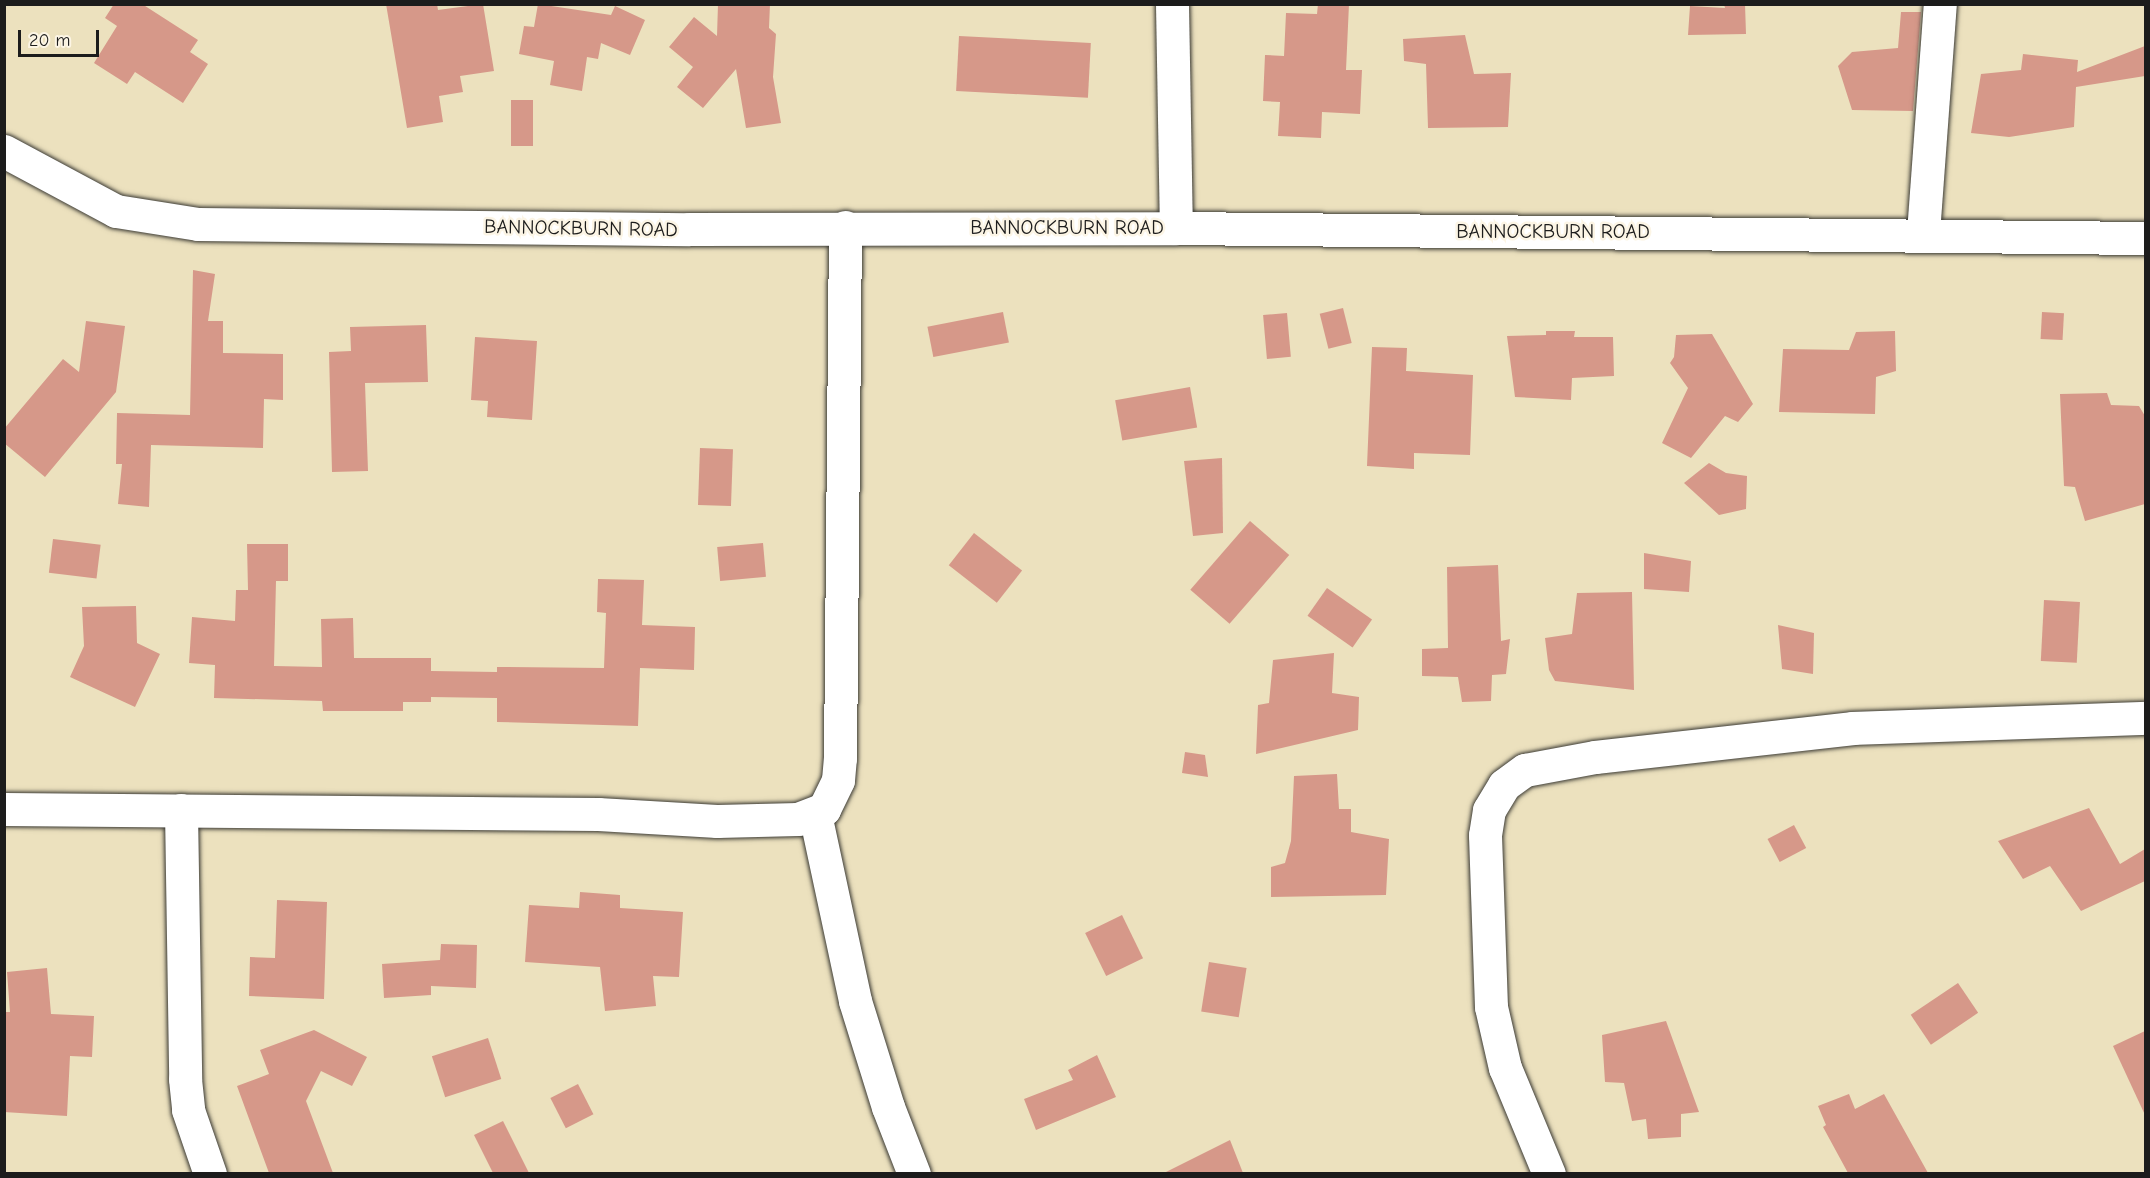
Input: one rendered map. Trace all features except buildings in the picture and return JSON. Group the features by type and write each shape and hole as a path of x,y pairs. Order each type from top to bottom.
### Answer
{"street":[{"path":"1172,4 1176,228"},
{"path":"1923,233 1940,4"},
{"name":"BANNOCKBURN ROAD","path":"4,152 116,211 164,221 666,229 845,226 1176,228 1923,233 2145,238"},
{"path":"4,809 598,814 717,821 798,819 815,814 833,795 840,758 845,226"},
{"path":"1549,1173 1499,1050 1491,1007 1485,835 1489,810 1504,785 1525,770 1595,757 1853,728 2145,718"},
{"path":"181,810 185,1079 188,1110 210,1173"},
{"path":"815,814 855,1001 888,1107 914,1173"}]}
